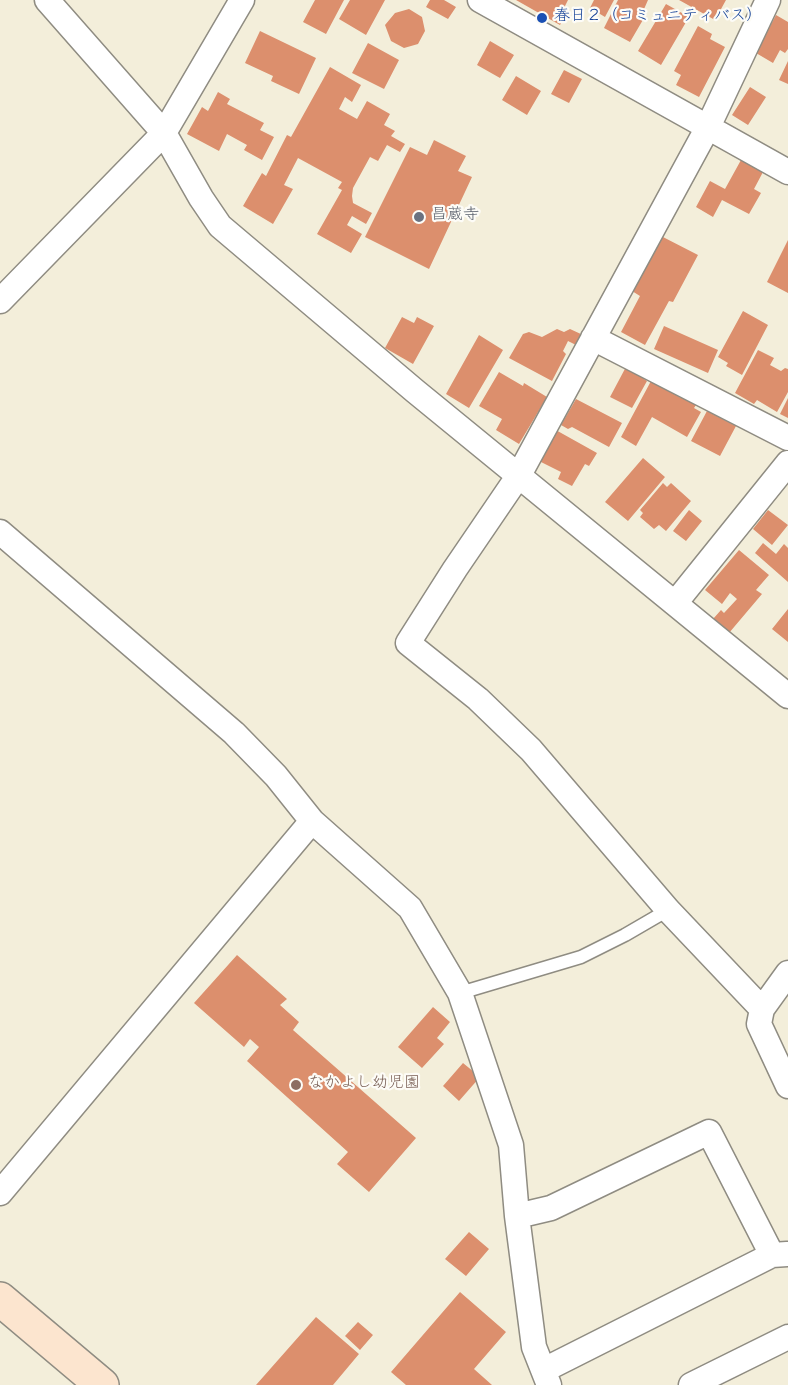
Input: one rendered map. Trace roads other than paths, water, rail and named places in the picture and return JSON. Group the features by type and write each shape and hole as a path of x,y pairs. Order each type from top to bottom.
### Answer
{"street":[{"path":"47,0 164,133 201,198 220,226 415,391 676,602 788,696"},
{"path":"0,301 164,133 242,0"},
{"path":"480,0 788,172"},
{"path":"762,1009 668,910 531,750 478,699 408,643 454,569 519,475 708,127 768,0"},
{"path":"593,338 788,438"},
{"path":"676,602 788,463"},
{"path":"0,532 234,733 276,776 312,821 410,908 460,993 511,1145 518,1216 534,1347 546,1378 780,1254 709,1132 551,1208 518,1216"},
{"path":"0,1193 312,821"},
{"path":"788,973 762,1009 759,1024 788,1086"},
{"path":"0,1299 102,1385"},
{"path":"691,1385 788,1337"}],"lane":[{"path":"460,993 581,957 668,910"}],"place":[{"name":"春日２（コミュニティバス）","path":"542,18"},
{"name":"昌蔵寺","path":"419,217"},
{"name":"なかよし幼児園","path":"296,1085"}]}
